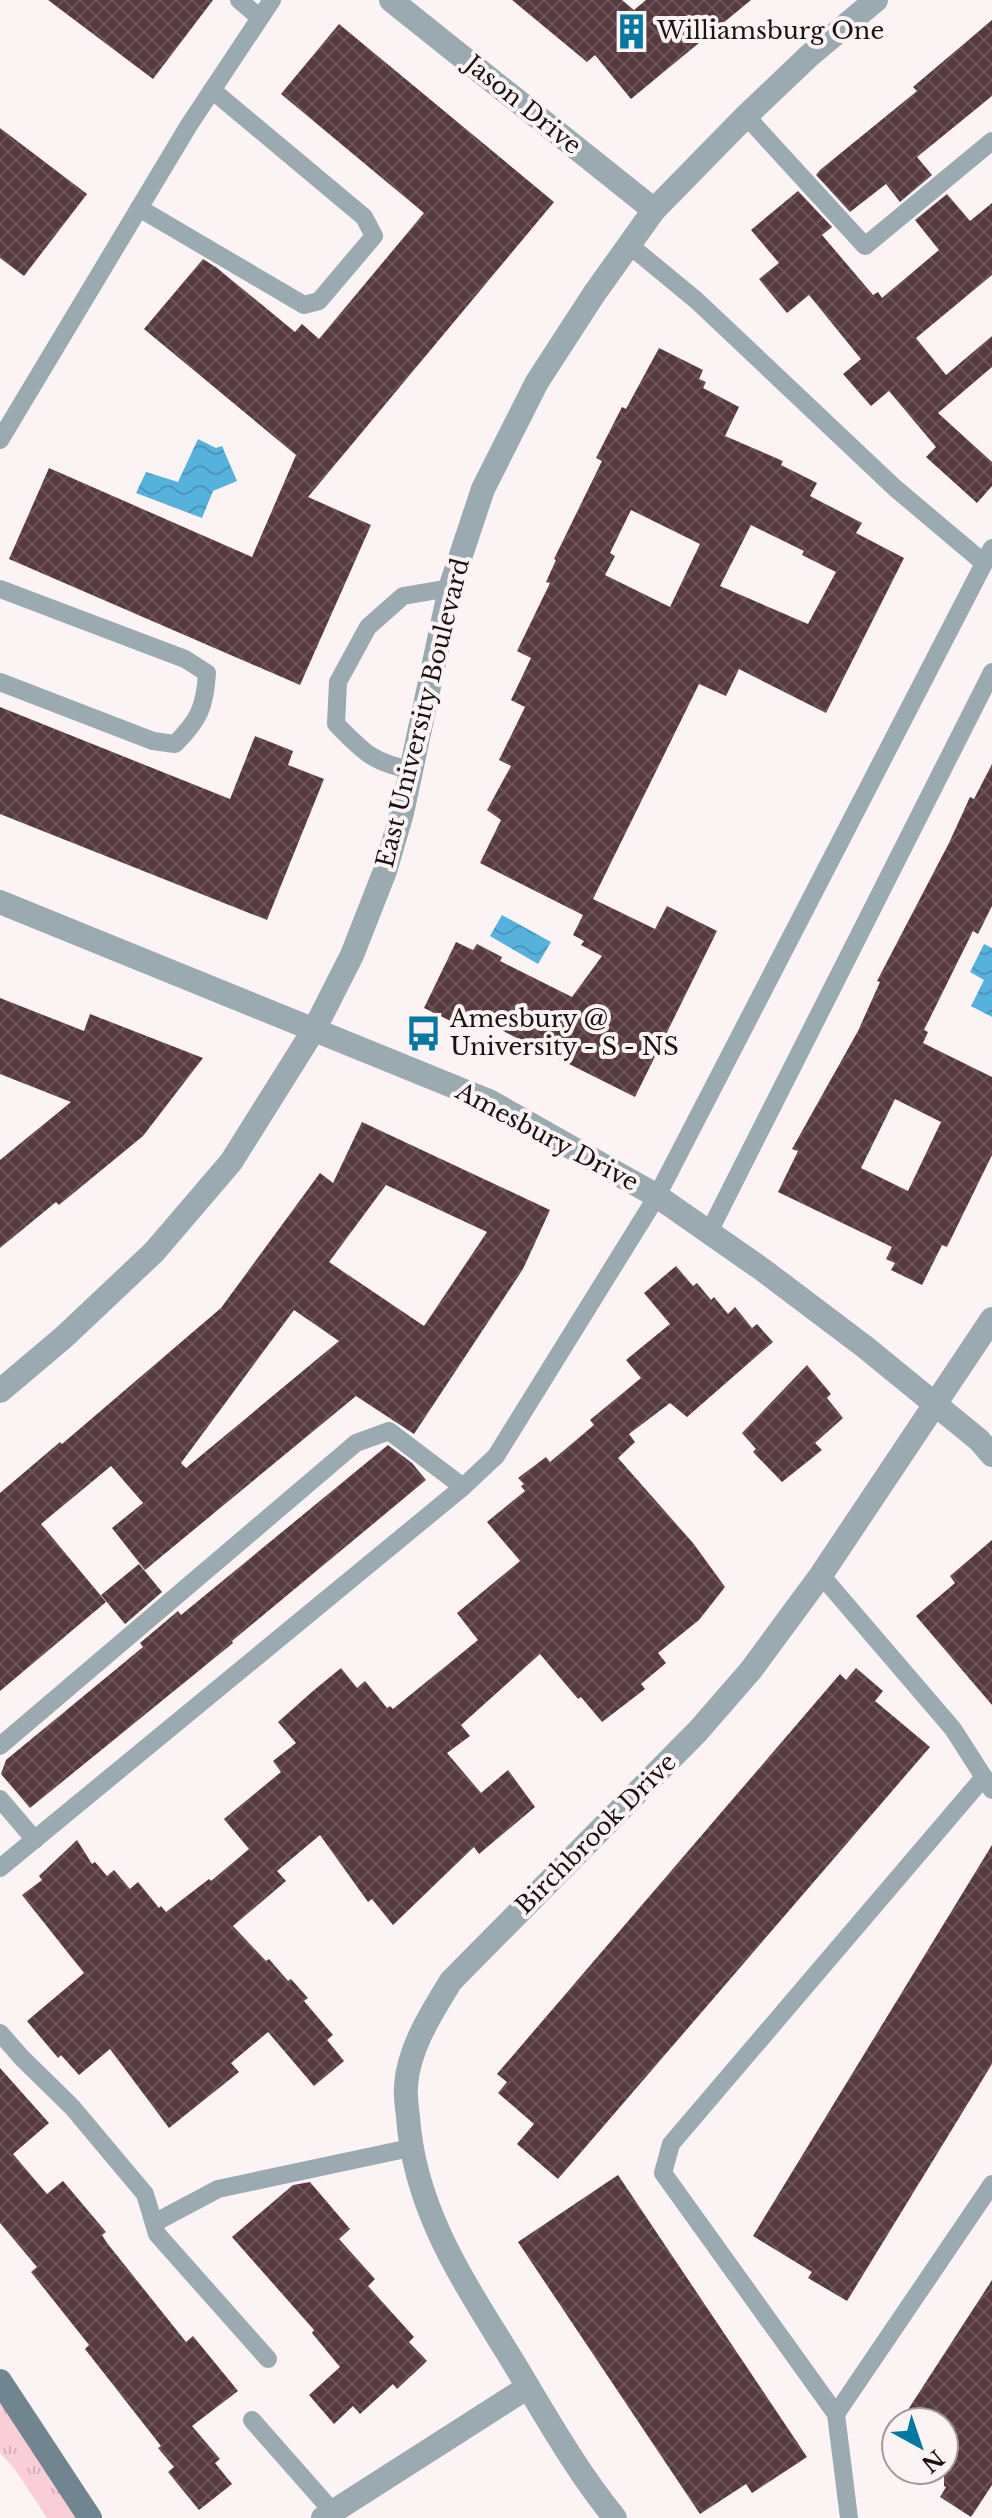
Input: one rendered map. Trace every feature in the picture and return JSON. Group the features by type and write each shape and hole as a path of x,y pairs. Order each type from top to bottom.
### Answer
{"main road":[{"path":"0,2381 90,2518"}],"street":[{"name":"Jason Drive","path":"391,0 654,210"},
{"name":"East University Boulevard","path":"0,1391 64,1337 154,1252 231,1162 315,1028 352,955 385,871 412,770 450,588 483,489 537,382 654,210 810,55 876,0"},
{"name":"Amesbury Drive","path":"0,902 489,1101 657,1196 709,1232 865,1347 979,1440 992,1455"},
{"name":"Birchbrook Drive","path":"615,2518 597,2496 528,2387 446,2250 425,2204 410,2148 406,2085 421,2030 451,1981 698,1731 751,1670 821,1575 992,1319"},
{"path":"328,2515 528,2387"}],"lane":[{"path":"239,0 260,18"},
{"path":"2,433 212,90 272,0"},
{"path":"139,208 304,305 319,301 374,236 364,217 212,90"},
{"path":"746,116 865,246 992,141"},
{"path":"0,1868 463,1487 496,1456 657,1196 988,555 895,488 696,300 628,244"},
{"path":"412,770 387,766 366,754 336,724 338,682 368,627 403,596 450,588"},
{"path":"0,589 185,659 207,673 206,699 195,724 175,744 153,741 0,682"},
{"path":"709,1232 992,672"},
{"path":"0,1746 356,1443 389,1431 463,1487"},
{"path":"821,1575 953,1729 988,1784 671,2144 663,2173 836,2414 849,2518"},
{"path":"0,1799 35,1840"},
{"path":"0,2033 72,2107 145,2194 157,2234 268,2359"},
{"path":"154,2223 218,2189 410,2148"},
{"path":"836,2414 992,2184"},
{"path":"252,2420 328,2515"}],"green space":[{"path":"0,2396 81,2518 47,2518 14,2468 0,2453"}],"water":[{"path":"198,439 216,448 222,446 237,481 213,491 202,518 136,493 146,472 178,482"},
{"path":"502,915 551,942 538,964 490,936"},
{"path":"984,944 992,948 992,1017 971,1006 984,980 970,972"}],"building":[{"path":"48,0 213,0 153,79"},
{"name":"Williamsburg One","path":"512,0 622,0 634,10 646,0 751,0 631,99 595,55 587,62"},
{"path":"992,20 992,96 917,157 932,175 900,202 886,184 850,212 816,175 917,91 913,87"},
{"path":"339,24 554,202 308,497 371,525 300,685 9,559 49,468 252,557 296,455 144,329 203,259 295,332 302,324 319,339 424,213 281,94"},
{"path":"0,128 87,194 24,276 0,258"},
{"path":"798,191 832,227 822,235 873,295 878,292 882,298 939,250 915,220 947,194 970,221 992,203 992,275 916,338 946,375 992,336 992,367 938,413 992,462 992,486 977,503 926,457 936,447 889,391 871,406 843,374 861,359 809,295 787,313 759,279 779,263 751,230"},
{"path":"659,348 703,370 699,379 706,382 703,388 739,407 725,436 783,461 781,465 817,483 810,496 862,523 856,533 904,558 826,713 739,669 726,696 699,684 593,899 655,929 667,906 717,931 635,1097 467,1013 459,1025 424,1008 456,942 473,950 477,944 502,957 500,961 572,997 602,956 581,945 584,941 573,935 583,915 480,863 501,820 487,810 511,766 499,760 525,707 511,700 531,658 517,651 550,583 546,582 554,559 602,461 596,458 622,407 626,409","holes":["631,510 700,544 670,607 605,575 615,556 610,553","751,525 804,551 802,555 836,572 808,624 720,586"]},
{"path":"0,707 230,799 255,736 293,751 288,765 324,779 267,920 0,814"},
{"path":"992,764 992,906 978,934 973,931 924,1030 928,1032 923,1043 992,1077 992,1155 947,1247 942,1245 922,1285 891,1270 895,1263 886,1259 892,1247 778,1192 798,1151 792,1149 858,1031 880,982 877,981 970,797 974,799","holes":["895,1099 941,1122 908,1191 861,1168"]},
{"path":"0,998 84,1031 90,1014 203,1058 143,1136 59,1205 56,1202 0,1248 0,1160 71,1102 0,1074"},
{"path":"362,1122 550,1210 523,1269 414,1434 356,1396 145,1570 112,1528 143,1503 111,1466 41,1524 106,1602 0,1691 0,1493 221,1308 320,1173 333,1183","holes":["386,1185 487,1232 424,1326 329,1262","294,1310 339,1341 186,1468 181,1463"]},
{"path":"676,1266 693,1286 697,1283 728,1314 735,1307 752,1328 757,1324 773,1342 687,1417 670,1403 629,1434 635,1442 618,1458 693,1543 725,1587 699,1620 658,1653 666,1663 641,1684 645,1689 602,1722 540,1654 461,1725 470,1736 447,1753 481,1793 508,1770 535,1807 479,1854 474,1847 393,1925 372,1899 368,1902 320,1835 277,1871 286,1881 233,1926 266,1961 269,1959 288,1981 291,1979 308,1998 304,2001 333,2035 327,2040 344,2061 314,2086 268,2032 231,2063 239,2072 169,2128 110,2049 79,2075 61,2055 58,2058 27,2021 84,1973 22,1895 42,1880 39,1876 77,1840 92,1864 95,1862 107,1876 114,1870 130,1889 138,1882 166,1912 209,1879 211,1881 249,1849 224,1819 281,1772 273,1761 296,1743 278,1722 313,1691 341,1668 357,1688 365,1681 387,1708 390,1706 393,1709 478,1640 457,1613 520,1561 487,1522 525,1491 521,1486 524,1484 518,1478 546,1457 550,1462 594,1425 590,1420 641,1378 626,1360 670,1324 644,1293"},
{"path":"807,1365 831,1394 827,1398 843,1418 815,1443 822,1450 782,1482 753,1452 756,1449 742,1433"},
{"path":"388,1445 412,1463 426,1480 233,1643 30,1808 1,1774 6,1760 143,1647 140,1643 178,1611 181,1615"},
{"path":"992,1540 992,1705 916,1616 955,1583 950,1576"},
{"path":"139,1564 162,1592 125,1624 101,1595"},
{"path":"856,1668 883,1691 875,1701 930,1747 558,2179 517,2144 534,2124 498,2093 507,2082 497,2074 840,1674 846,1680"},
{"path":"992,1845 992,2064 847,2301 808,2278 812,2272 753,2236"},
{"path":"0,2068 49,2123 13,2154 47,2194 63,2181 106,2232 102,2235 107,2243 186,2342 193,2336 238,2391 192,2426 220,2459 215,2463 232,2484 199,2510 168,2472 174,2467 158,2448 161,2446 85,2349 89,2345 31,2272 37,2267 0,2223"},
{"path":"618,2175 807,2457 752,2493 746,2484 700,2514 518,2242"},
{"path":"310,2182 350,2229 339,2239 375,2279 368,2286 414,2337 409,2342 427,2361 397,2389 393,2384 360,2414 353,2406 334,2424 309,2395 340,2367 312,2333 314,2330 232,2237 293,2185"},
{"path":"992,2280 992,2485 971,2517 940,2497 944,2486 960,2486 960,2406 910,2406"}],"place":[{"name":"Williamsburg One","path":"631,31"},
{"name":"Amesbury @ University - S - NS","path":"424,1033"}]}
